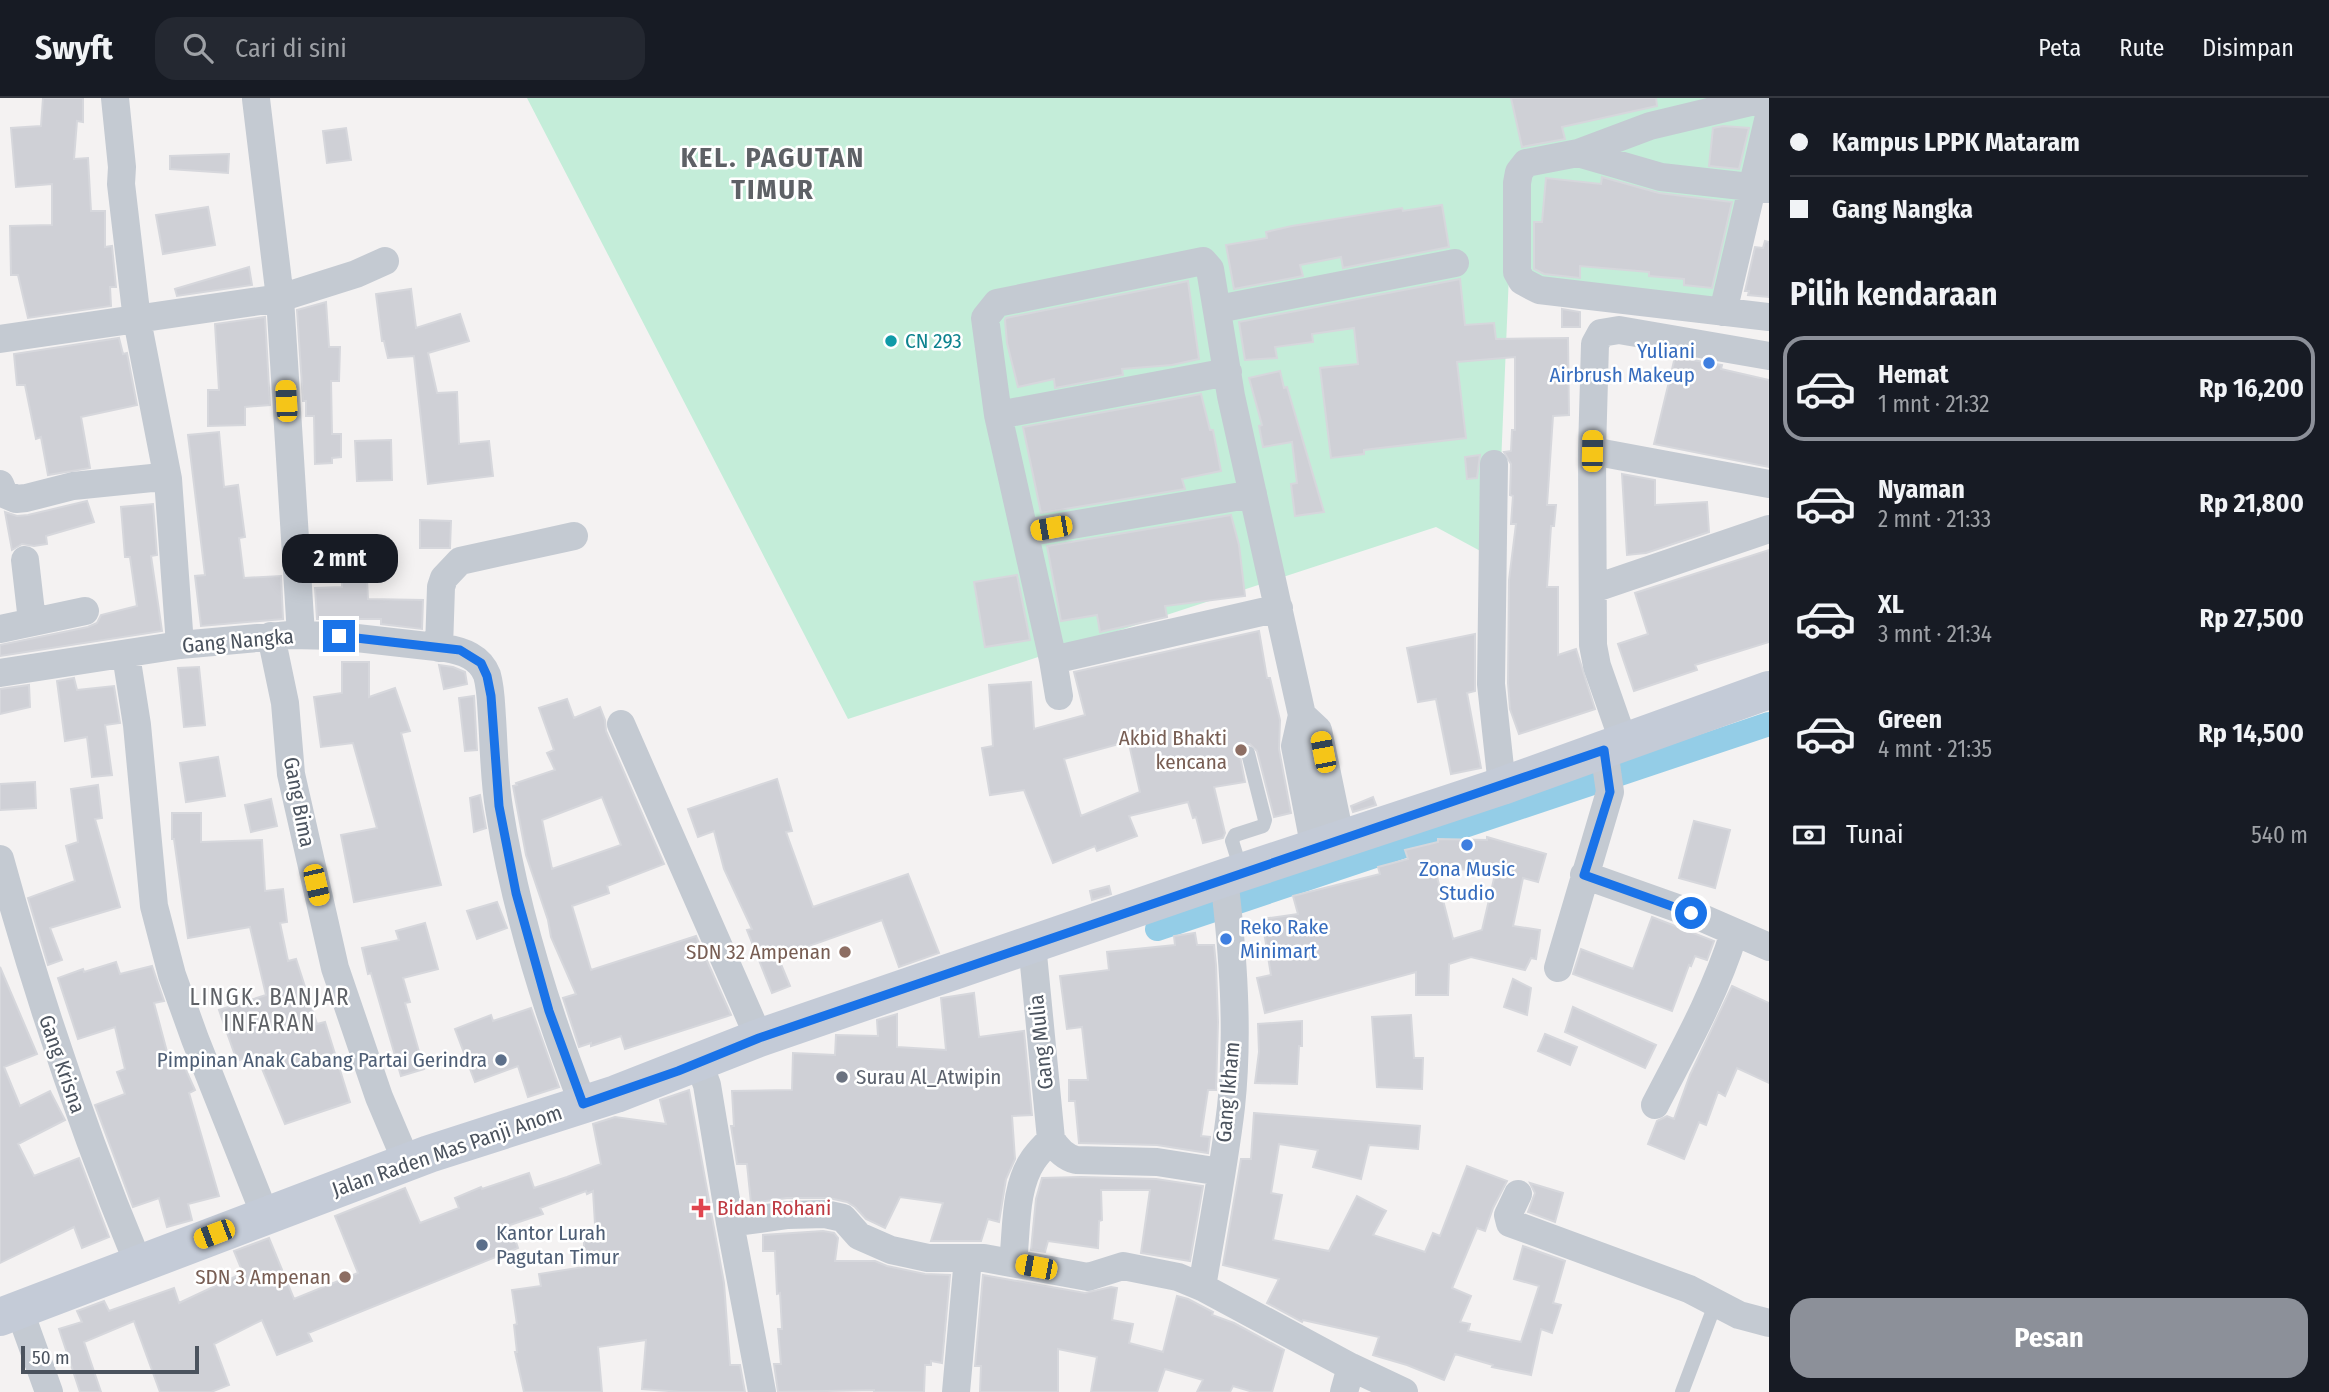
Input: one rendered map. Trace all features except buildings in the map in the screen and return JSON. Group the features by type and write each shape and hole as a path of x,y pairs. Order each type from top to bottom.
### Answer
{"street":[{"path":"115,98 122,167 121,184 137,320 168,479 180,645"},
{"path":"1767,98 1650,126 1578,153 1526,163 1519,172 1517,183 1516,267 1522,281 1539,290 1769,317"},
{"path":"256,99 280,298 301,635"},
{"path":"1723,312 1760,188 1769,116"},
{"path":"1578,153 1661,177 1760,188"},
{"path":"0,339 280,298 356,274 385,261"},
{"path":"1059,696 1026,533 998,415 985,327 987,314 997,303 1203,261 1210,269 1253,494 1302,715 1295,746 1328,845"},
{"path":"1218,309 1455,263"},
{"path":"1558,968 1612,764 1593,645 1592,451 1595,344 1601,333 1619,330 1769,356"},
{"path":"998,415 1228,372"},
{"path":"1592,451 1769,484"},
{"path":"1494,464 1491,684 1502,786"},
{"path":"0,484 4,494 16,499 32,498 73,486 152,478 168,479"},
{"path":"1026,533 1253,494"},
{"path":"1593,589 1769,529"},
{"path":"439,648 441,587 444,578 460,561 575,536"},
{"path":"25,560 32,621"},
{"path":"1053,660 1279,608"},
{"path":"0,629 86,611"},
{"name":"Gang Nangka","path":"0,673 180,645 301,635 339,636 460,650 481,663 491,696 499,806 516,893 549,1011 583,1104"},
{"name":"Gang Bima","path":"271,636 285,703 291,774 335,968 379,1097 407,1163"},
{"path":"126,655 137,725 154,906 173,975 195,1039 265,1215"},
{"name":"Jalan Raden Mas Panji Anom","path":"10,1313 407,1163 616,1094 759,1038 1032,944 1230,892 1328,845 1502,786 1612,764 1769,690"},
{"path":"621,724 759,1038"},
{"name":"Gang Krisna","path":"0,859 69,1086 103,1180 138,1263"},
{"path":"1584,875 1691,913 1769,947"},
{"name":"Gang Ikham","path":"1202,1287 1231,1106 1234,1051 1230,892"},
{"path":"1655,1105 1704,1010 1723,968 1734,933"},
{"name":"Gang Mulia","path":"1032,944 1051,1139"},
{"path":"699,1063 707,1085 762,1392"},
{"path":"1013,1262 1020,1196 1026,1174 1033,1159 1051,1139 1072,1159 1157,1162 1221,1172"},
{"path":"1518,1194 1508,1214 1510,1223 1689,1289 1739,1315 1769,1323"},
{"path":"730,1223 788,1214 825,1214 843,1219 859,1236 891,1250 928,1258 1013,1262 1088,1277 1123,1266 1178,1278 1202,1287 1347,1379 1404,1392"},
{"path":"956,1392 968,1258"},
{"path":"10,1313 49,1392"}],"lane":[{"path":"1230,892 1231,841 1235,835 1263,825 1265,820 1248,753"},
{"path":"1682,1392 1716,1302"}],"green space":[{"path":"527,98 1769,98 1711,305 1509,274 1497,560 1436,527 848,719"}],"waterway":[{"path":"1157,929 1769,724"}],"place":[{"name":"CN 293","path":"891,341"},
{"name":"Yuliani Airbrush Makeup","path":"1709,363"},
{"name":"Akbid Bhakti kencana","path":"1241,750"},
{"name":"Zona Music Studio","path":"1467,845"},
{"name":"Reko Rake Minimart","path":"1226,939"},
{"name":"SDN 32 Ampenan","path":"845,952"},
{"name":"Pimpinan Anak Cabang Partai Gerindra","path":"501,1060"},
{"name":"Surau Al_Atwipin","path":"842,1077"},
{"name":"Bidan Rohani","path":"701,1208"},
{"name":"Kantor Lurah Pagutan Timur","path":"482,1245"},
{"name":"SDN 3 Ampenan","path":"345,1277"}],"district":[{"name":"KEL. PAGUTAN TIMUR","path":"773,173"},
{"name":"LINGK. BANJAR INFARAN","path":"270,1010"}],"route":[{"path":"339,636 460,650 481,663 491,696 499,806 516,893 549,1011 583,1104 678,1071 759,1038 1604,750 1610,792 1584,875 1691,913"}]}
